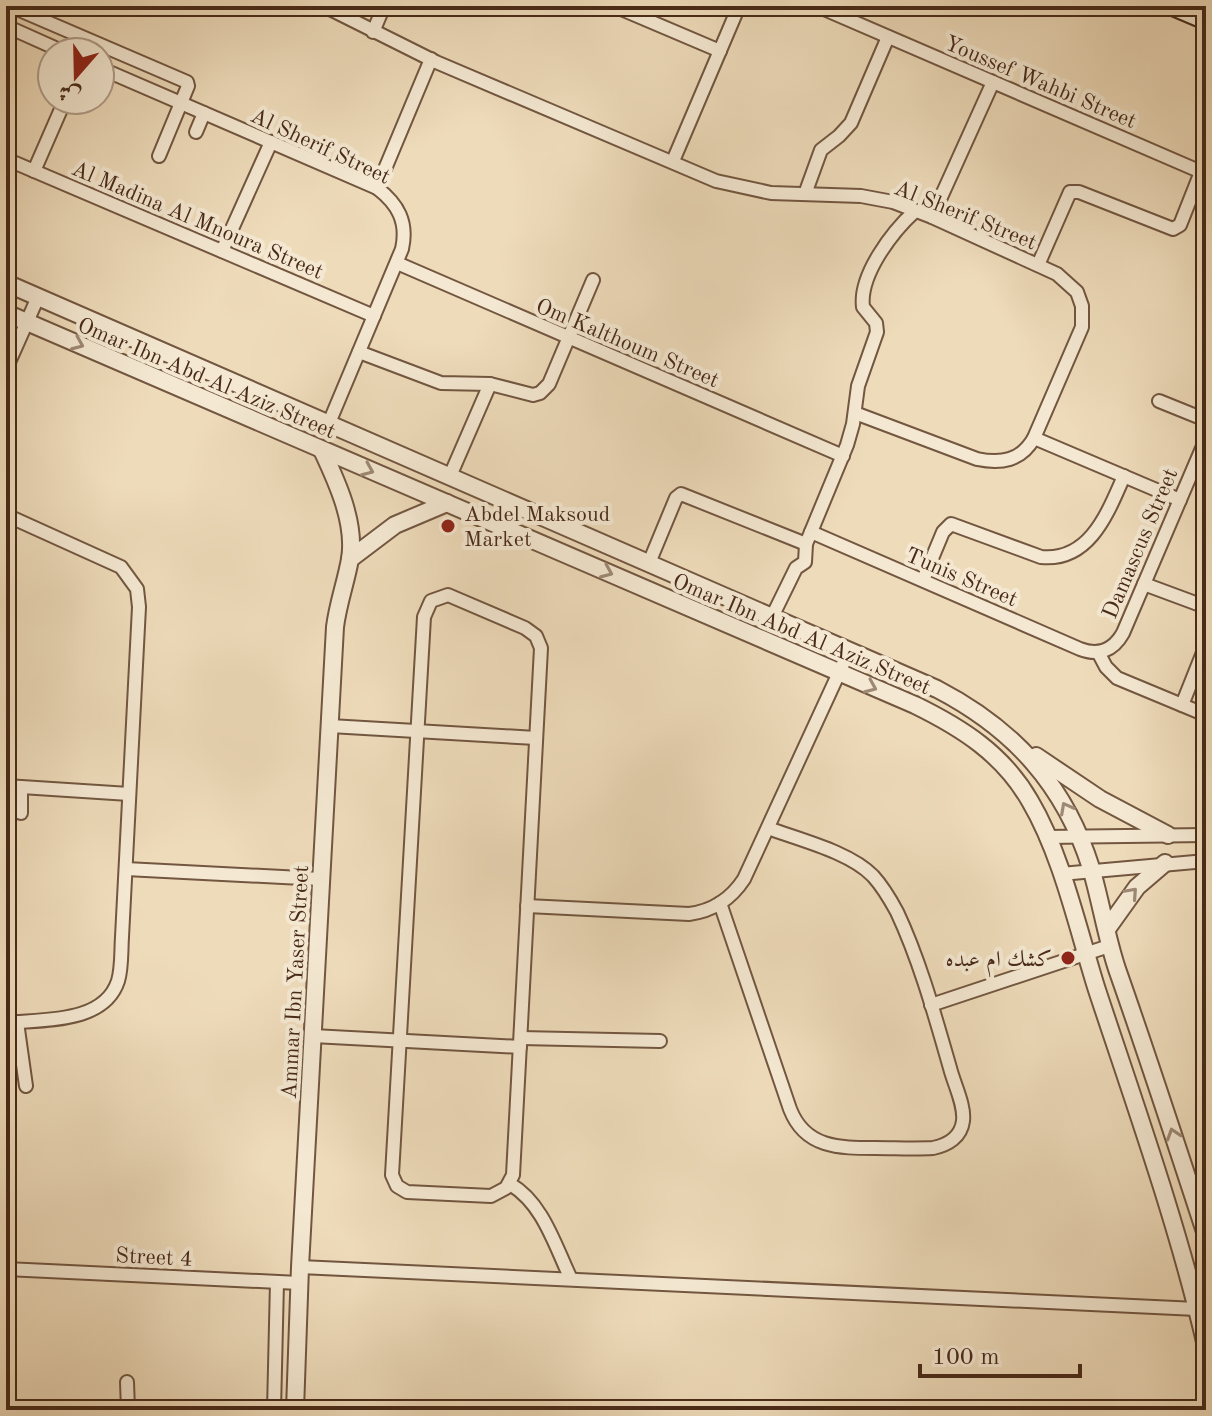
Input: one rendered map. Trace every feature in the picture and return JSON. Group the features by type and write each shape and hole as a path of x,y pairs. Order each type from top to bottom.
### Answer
{"main road":[{"path":"1173,6 1206,20"}],"street":[{"path":"10,6 185,80 188,85 159,156"},
{"name":"Al Sherif Street","path":"324,6 431,59 731,185 771,193 870,198 932,217 1057,274 1073,287 1080,299 1083,316 1078,337 1030,446 1015,458 987,461 958,454 855,413"},
{"path":"373,32 384,6"},
{"path":"614,6 720,51"},
{"path":"673,161 739,6"},
{"name":"Youssef Wahbi Street","path":"817,6 1203,173"},
{"path":"6,26 36,39"},
{"path":"805,194 821,150 851,123 888,37"},
{"path":"377,188 431,59"},
{"name":"Al Sherif Street","path":"116,75 377,188 393,202 403,221 403,243 329,423"},
{"path":"932,217 993,82"},
{"path":"196,132 204,113"},
{"path":"34,171 58,116"},
{"path":"222,251 271,142"},
{"name":"Al Madina Al Mnoura Street","path":"6,159 374,316"},
{"path":"1038,265 1070,192 1079,192 1173,229 1180,225 1203,173"},
{"path":"772,617 796,568 796,553 808,541 843,456 855,413 858,386 877,332 876,323 863,307 866,285 884,247 915,211"},
{"name":"Om Kalthoum Street","path":"397,263 843,456"},
{"path":"359,352 434,382 490,384 526,395 540,393 549,384 593,280"},
{"name":"Omar Ibn Abd Al Aziz Street","path":"6,283 968,705 1015,741 1060,796 1080,835 1108,937 1206,1235"},
{"path":"6,369 38,297"},
{"name":"Omar Ibn Abd Al Aziz Street","path":"6,313 948,721 982,743 1030,800 1061,874 1189,1274 1206,1346"},
{"path":"450,476 490,384"},
{"path":"1159,401 1206,420"},
{"path":"1034,438 1180,500"},
{"name":"Damascus Street","path":"1098,652 1110,648 1120,639 1206,439"},
{"name":"Ammar Ibn Yaser Street","path":"295,1410 337,610 350,559 343,501 322,450"},
{"path":"923,580 945,528 951,524 1041,557 1056,557 1071,552 1092,537 1103,523 1124,476"},
{"name":"Tunis Street","path":"649,563 676,498 681,494 923,580 1080,649 1098,652"},
{"path":"350,559 395,525 447,503"},
{"path":"6,515 115,563 126,572 137,589 139,607 120,973 110,996 88,1012 12,1022 26,1086"},
{"path":"1144,584 1206,607"},
{"path":"448,595 525,628 536,636 541,648 536,738 513,1175 502,1192 485,1196 413,1193 397,1186 392,1175 425,611 436,597 448,595"},
{"path":"1182,705 1202,669 1206,645"},
{"path":"527,906 689,914 720,903 734,893 744,879 849,651"},
{"path":"1098,652 1117,678 1206,715"},
{"path":"330,726 536,738"},
{"path":"1015,741 1100,799 1168,835"},
{"path":"6,786 129,794"},
{"path":"21,787 21,813"},
{"path":"720,903 792,1116 805,1134 818,1142 840,1148 929,1148 944,1146 957,1135 963,1114 931,1005 899,916 876,879 847,858 768,828"},
{"path":"1046,837 1206,835"},
{"path":"1061,874 1206,861"},
{"path":"931,1005 1085,953 1108,937 1131,894 1165,863"},
{"path":"126,869 321,879"},
{"path":"313,1036 399,1041 660,1041"},
{"path":"510,1184 528,1197 538,1210 571,1279"},
{"name":"Street 4","path":"6,1269 277,1282 300,1275 571,1279 1197,1309"},
{"path":"274,1410 277,1282"},
{"path":"127,1382 128,1410"}],"place":[{"name":"Abdel Maksoud Market","path":"448,526"},
{"name":"كشك ام عبده","path":"1068,958"}]}
